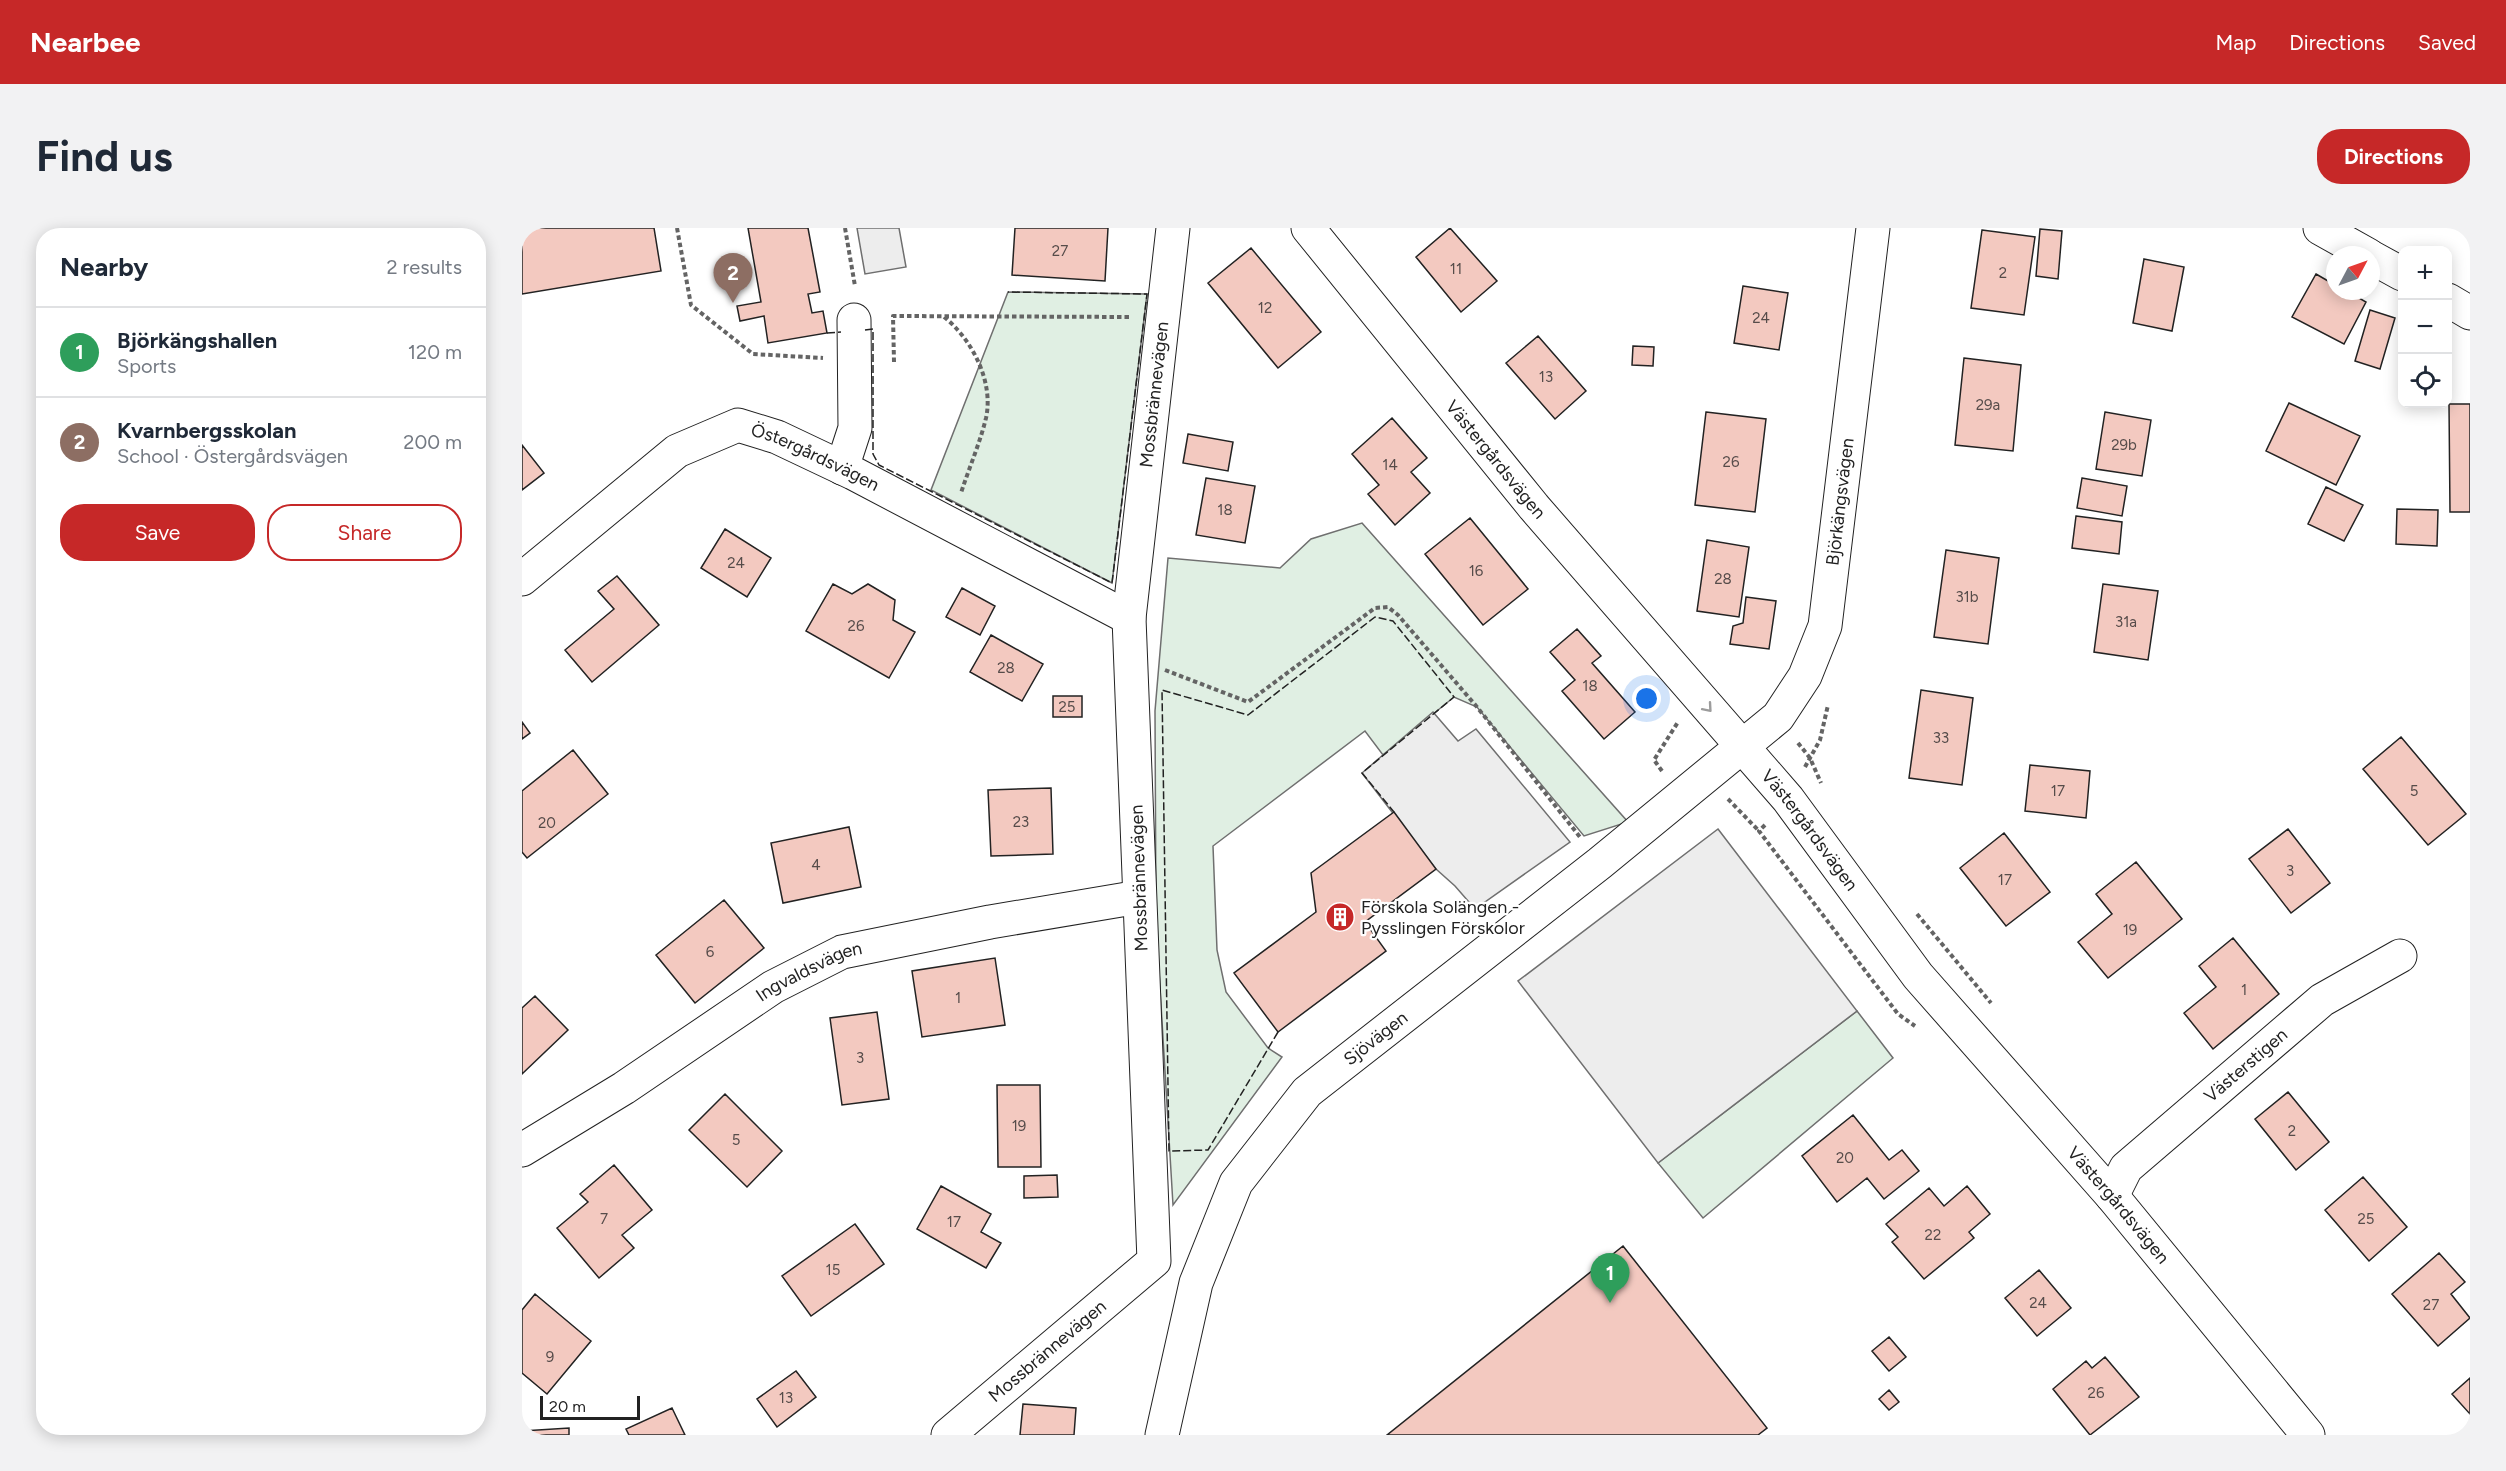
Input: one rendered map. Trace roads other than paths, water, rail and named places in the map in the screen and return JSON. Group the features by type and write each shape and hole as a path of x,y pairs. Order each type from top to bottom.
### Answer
{"street":[{"name":"Mossbrännevägen","path":"948,1435 1154,1261 1129,618 1173,228"},
{"name":"Västergårdsvägen","path":"1308,228 1534,507 1788,798 1918,976 2112,1196 2308,1435"},
{"name":"Björkängsvägen","path":"1742,748 1778,717 1789,701 1805,676 1825,626 1873,228"},
{"path":"2320,228 2352,246"},
{"path":"2380,261 2398,271"},
{"path":"2452,302 2470,313"},
{"path":"842,468 855,429 854,320"},
{"name":"Östergårdsvägen","path":"522,579 677,451 738,425 777,437 842,468 1129,618"},
{"name":"Sjövägen","path":"1162,1435 1196,1283 1236,1183 1307,1092 1600,863 1742,748"},
{"name":"Ingvaldsvägen","path":"522,1150 624,1088 773,987 842,952 990,922 1139,897"},
{"name":"Västerstigen","path":"2112,1196 2126,1168 2322,1000 2400,956"}],"place":[{"name":"Kvarnbergsskolan","path":"733,303"},
{"name":"Förskola Solängen - Pysslingen Förskolor","path":"1340,917"},
{"name":"Björkängshallen","path":"1610,1303"}]}
